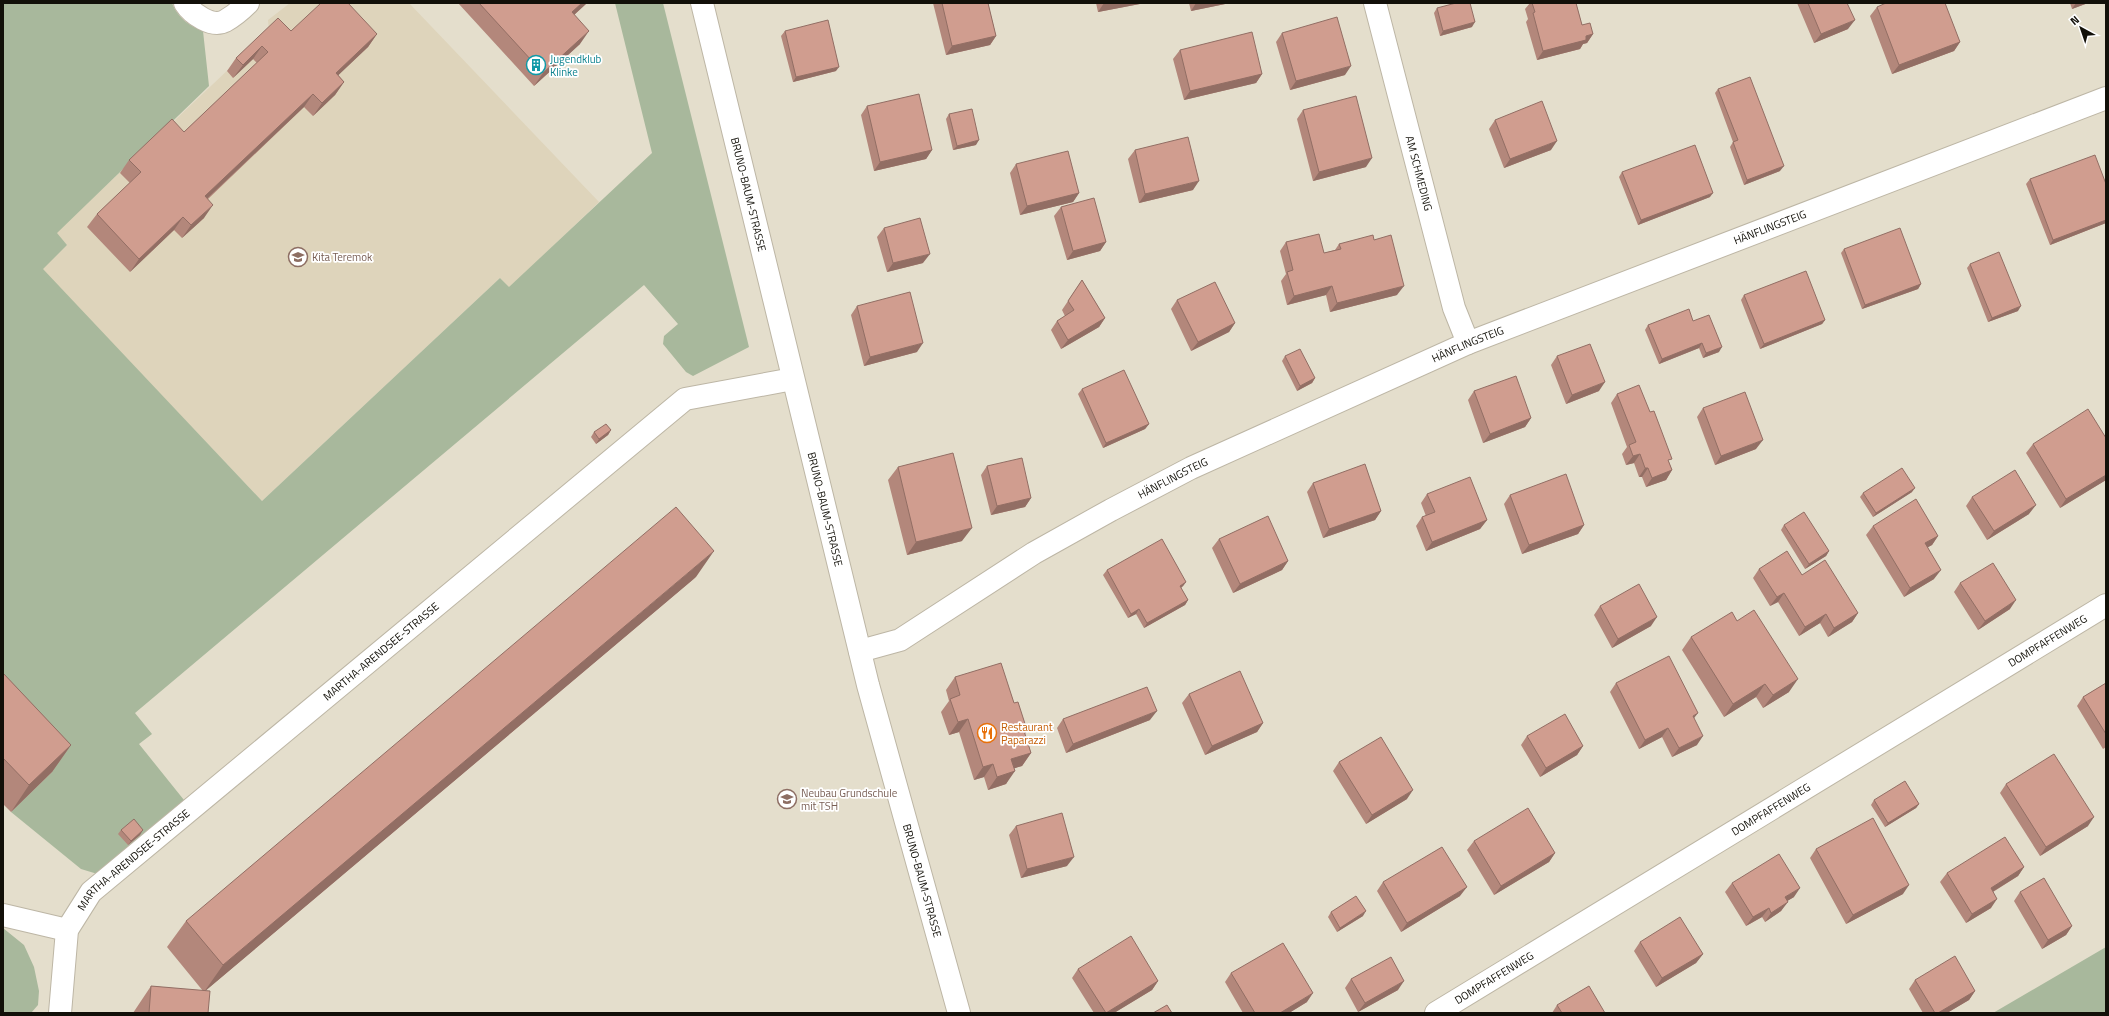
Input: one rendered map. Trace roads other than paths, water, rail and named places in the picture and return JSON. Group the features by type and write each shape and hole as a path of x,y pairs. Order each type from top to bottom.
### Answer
{"street":[{"path":"185,3 196,15 211,22 224,22 248,3"},
{"name":"BRUNO-BAUM-STRASSE","path":"702,3 860,651 959,1013"},
{"name":"AM SCHMEDING","path":"1375,3 1454,308 1468,343"},
{"name":"HÄNFLINGSTEIG","path":"860,651 900,640 1040,549 1190,468 1468,343 2106,98"},
{"name":"MARTHA-ARENDSEE-STRASSE","path":"60,1013 68,930 91,892 685,398 793,379"},
{"name":"DOMPFAFFENWEG","path":"1436,1013 2106,605"},
{"path":"3,915 68,930"}],"place":[{"name":"Jugendklub Klinke","path":"536,65"},
{"name":"Kita Teremok","path":"298,257"},
{"name":"Restaurant Paparazzi","path":"987,733"},
{"name":"Neubau Grundschule mit TSH","path":"787,799"}]}
